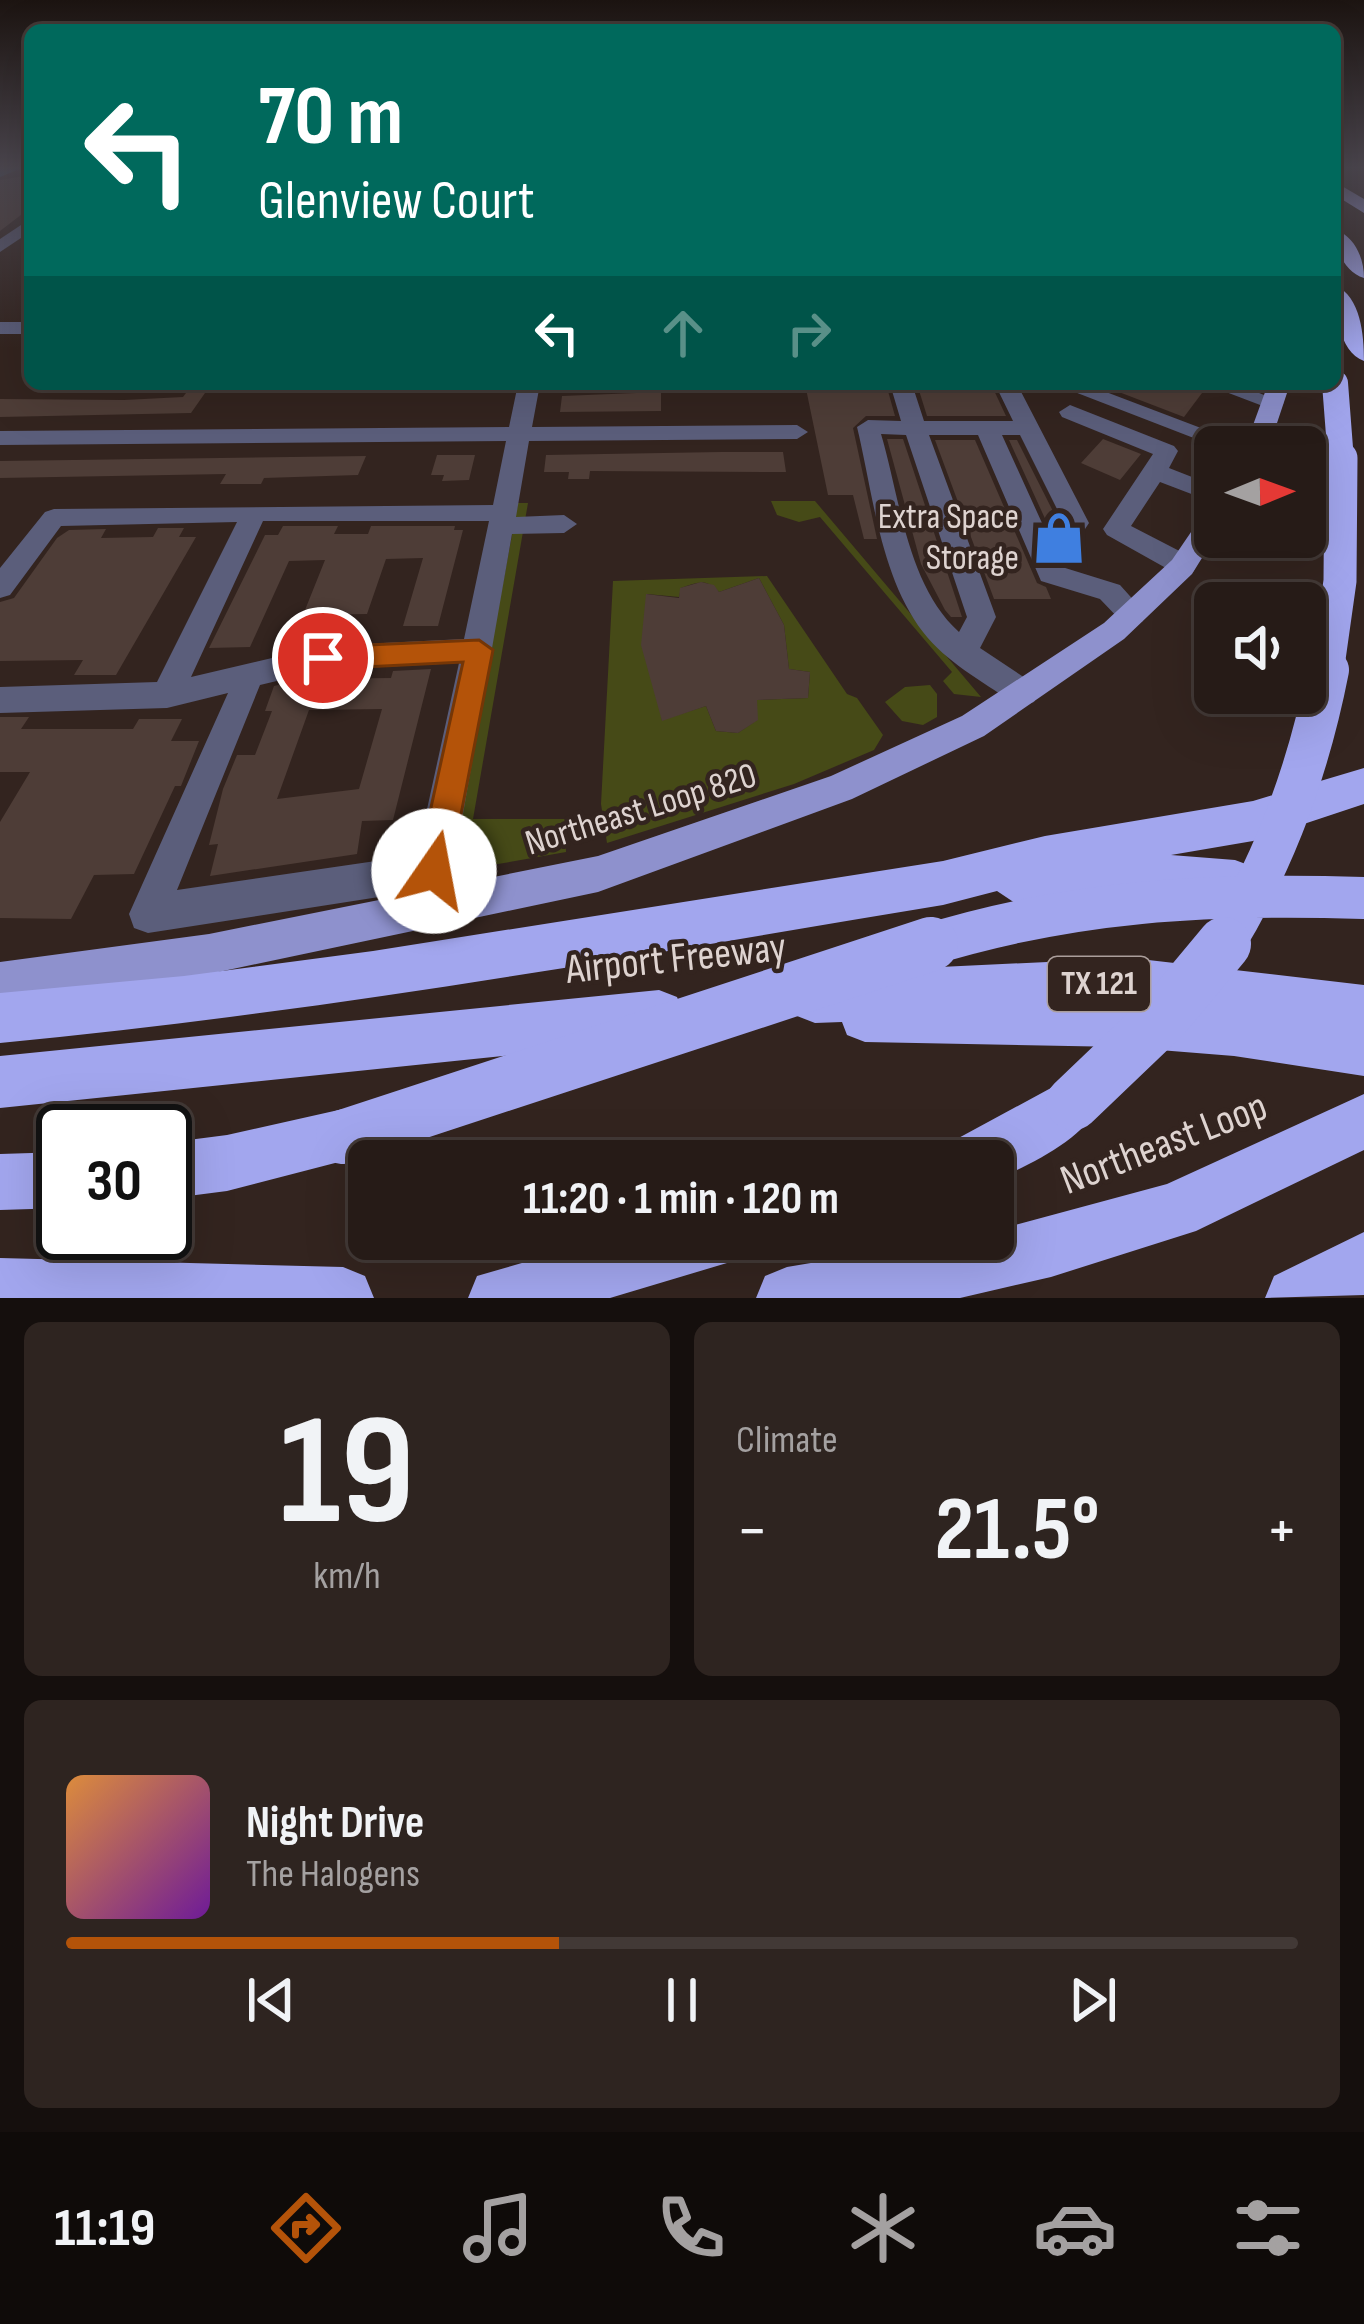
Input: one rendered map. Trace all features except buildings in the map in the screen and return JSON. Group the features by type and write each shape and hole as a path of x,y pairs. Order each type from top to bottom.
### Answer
{"highway":[{"path":"1341,243 1364,272"},
{"path":"1341,262 1364,286"},
{"path":"1341,305 1361,348"},
{"path":"1014,1141 1073,1103 1154,1030 1217,955 1269,860 1305,771 1322,708 1341,578 1344,470 1336,390"},
{"path":"0,1018 184,1001 373,975 943,883 1045,857 1253,820 1364,787"},
{"path":"943,883 1178,878 1364,897"},
{"path":"192,1167 343,1137 483,1095 868,962 1006,922 1084,907 1232,893 1364,897"},
{"name":"Airport Freeway","path":"0,1082 832,996 1131,983 1364,1010"},
{"path":"832,996 864,1017 1122,1022 1364,1050"},
{"name":"Northeast Loop","path":"787,1298 978,1267 1140,1222 1283,1163 1364,1121"},
{"path":"0,1182 36,1181"},
{"path":"500,1298 639,1260"},
{"path":"1296,1298 1364,1262"},
{"path":"0,1288 343,1298"}],"main road":[{"path":"1264,426 1276,393"},
{"name":"Northeast Loop 820","path":"0,982 208,954 425,912 598,874 722,833 953,737 1132,614 1184,565 1194,549"}],"street":[{"path":"0,248 24,229"},
{"path":"425,912 528,390"},
{"path":"904,390 982,616 964,650"},
{"path":"1009,390 1076,523"},
{"path":"1081,390 1194,431"},
{"path":"1070,412 1166,451 1116,529 1184,565"},
{"path":"1023,693 929,620 909,574 868,427 1028,428"},
{"path":"987,428 1051,574 1110,592 1132,614"},
{"path":"0,438 797,432"},
{"path":"1155,471 1194,487"},
{"path":"167,695 254,513"},
{"path":"0,588 54,518 254,513 564,524"},
{"path":"0,700 167,695 303,662 368,653 479,650"},
{"path":"246,676 243,696 148,914 434,871"}],"green space":[{"path":"771,501 815,501 981,697 954,694 943,681 952,672 820,517 799,522 777,515"},
{"path":"518,503 528,503 473,819 565,819 566,852 464,865 456,834"},
{"path":"767,576 847,694 857,698 883,735 874,750 794,784 607,843 601,804 613,581","holes":["759,578 784,625 789,669 810,672 808,698 757,700 757,720 738,733 716,731 706,706 662,720 647,594 679,597 681,588 702,582 719,592"]},
{"path":"930,685 937,694 937,717 923,725 902,721 885,702 905,687"}],"place":[{"name":"Extra Space Storage","path":"1059,538"}],"route":[{"path":"323,658 479,650 434,871"}]}
